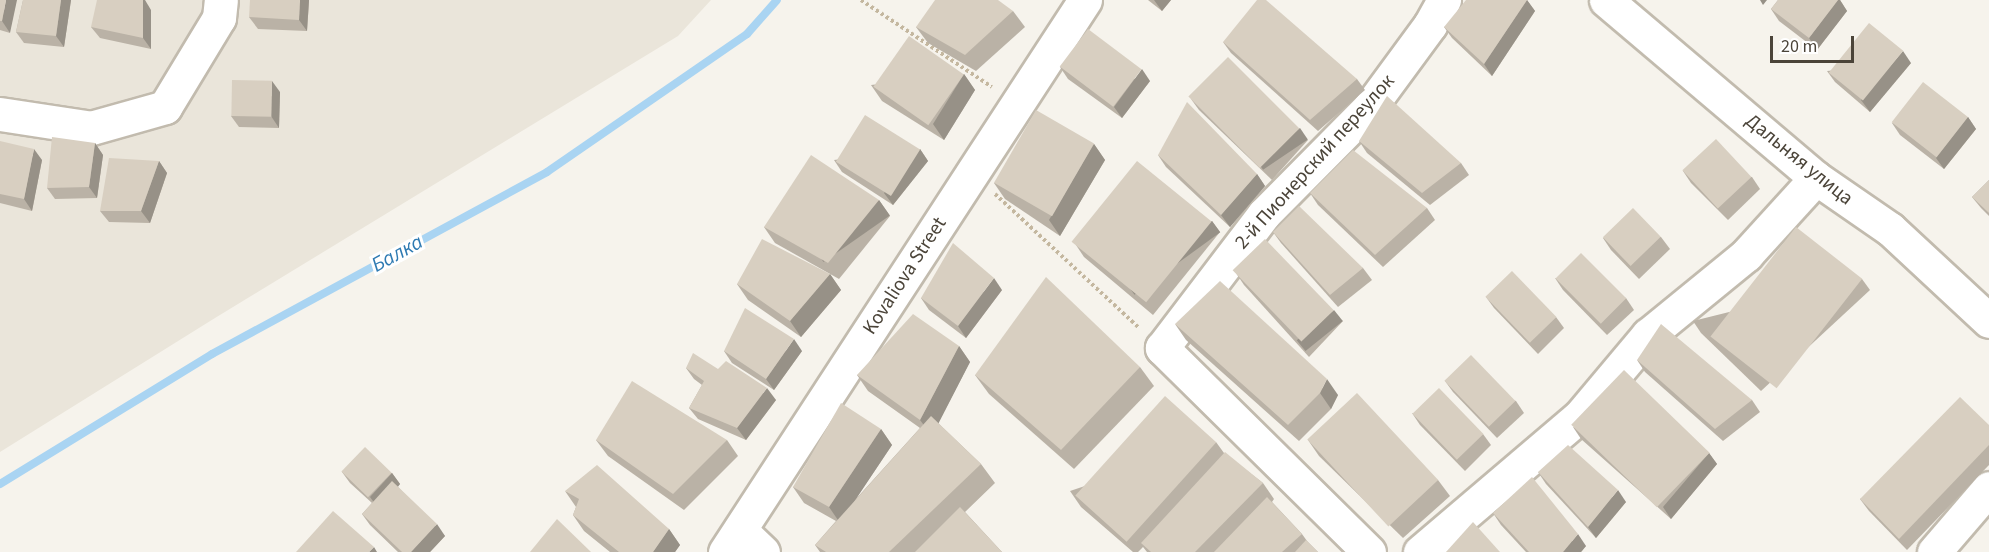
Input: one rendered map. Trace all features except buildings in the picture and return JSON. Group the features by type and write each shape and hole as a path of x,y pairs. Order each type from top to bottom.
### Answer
{"street":[{"path":"0,114 91,128 165,107 219,18 221,0"},
{"name":"Kovaliova Street","path":"733,541 1085,0"},
{"name":"2-й Пионерский переулок","path":"1162,348 1264,214 1369,108 1430,25 1444,0"},
{"name":"Дальняя улица","path":"1606,0 1816,178 1890,229 1989,321"},
{"path":"1420,552 1580,416 1648,335 1746,255 1816,178"},
{"path":"1162,348 1369,552"},
{"path":"1934,552 1989,488"},
{"path":"733,541 763,552"}],"path":[{"path":"861,0 1017,104"},
{"path":"972,173 1162,348"}],"shaded area":[{"path":"0,0 711,0 678,36 0,452"}],"waterway":[{"name":"Балка","path":"0,484 212,354 547,172 747,34 777,0"}]}
